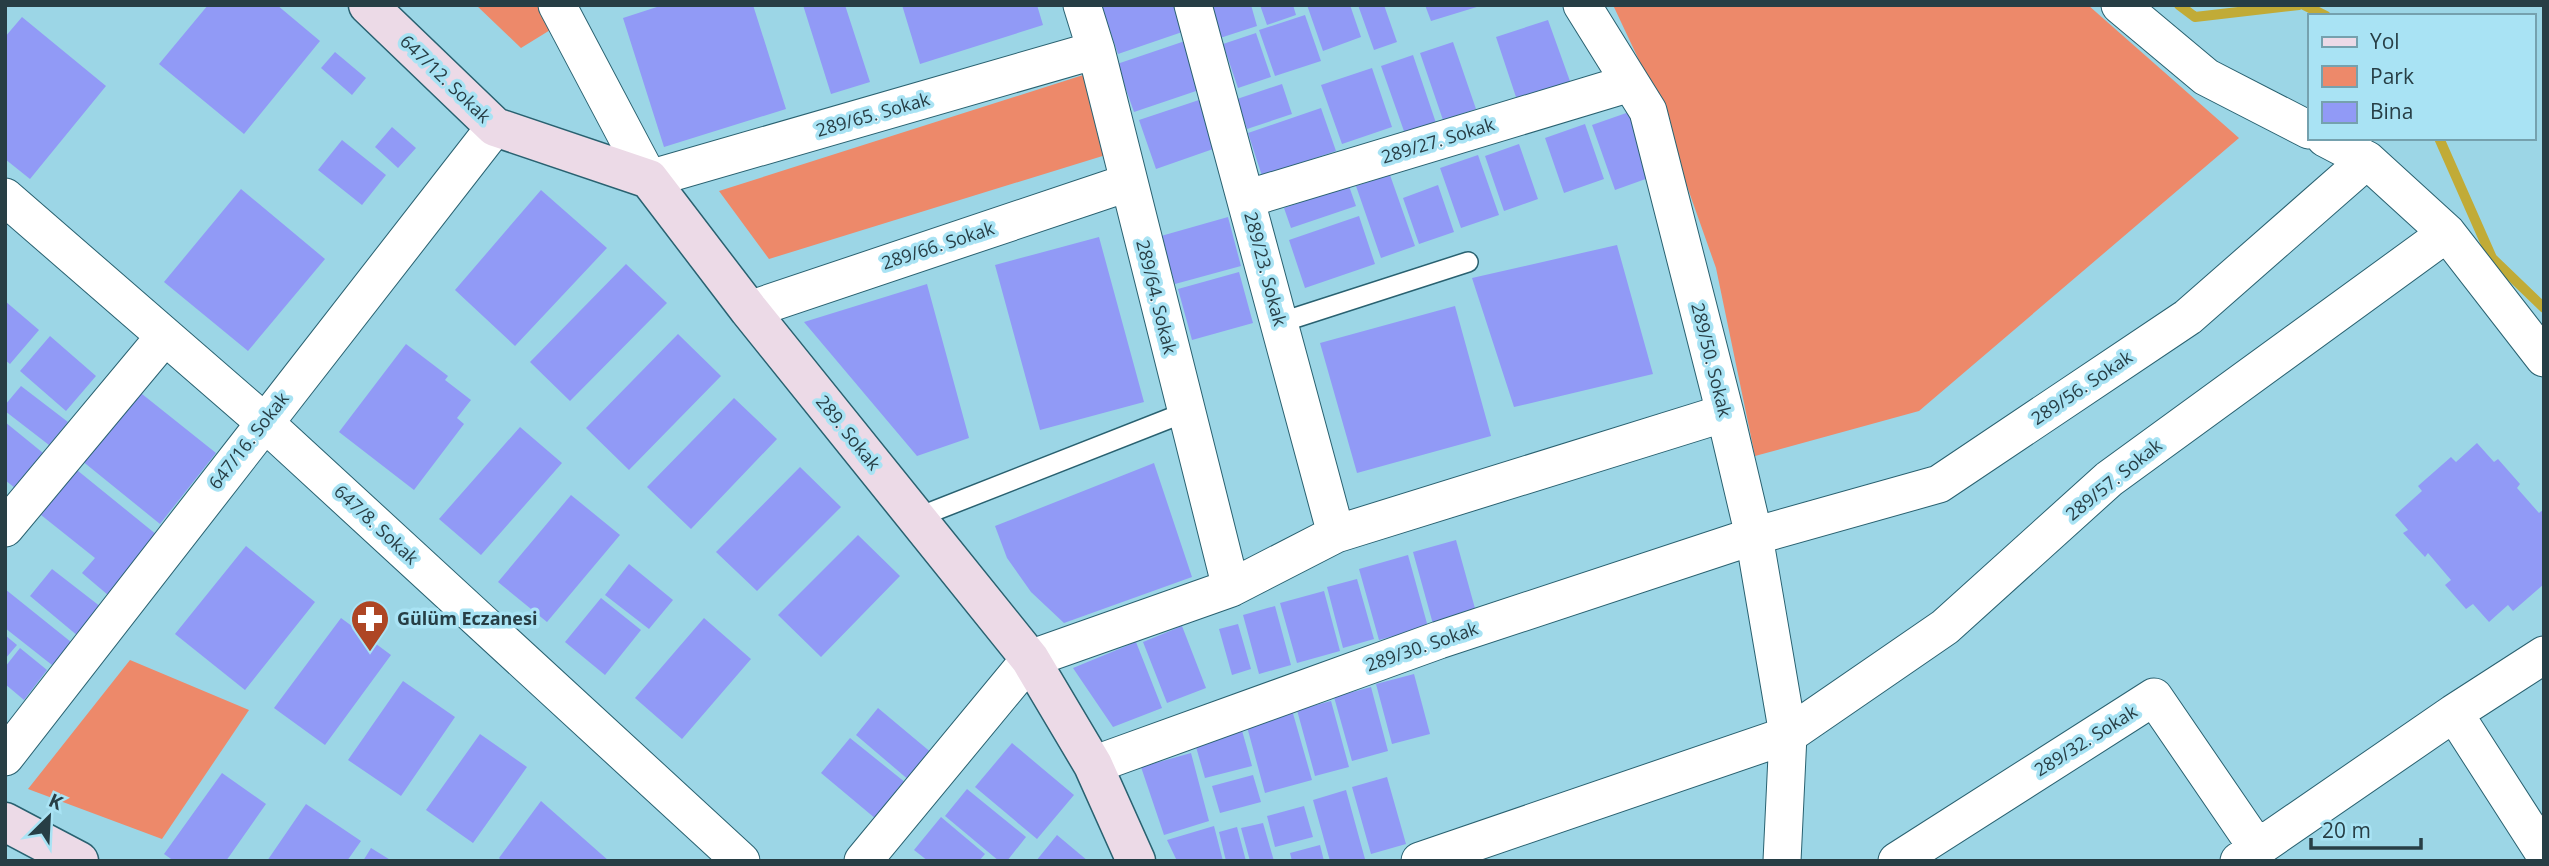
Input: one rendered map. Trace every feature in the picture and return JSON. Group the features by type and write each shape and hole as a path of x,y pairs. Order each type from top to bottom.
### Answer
{"street":[{"name":"647/12. Sokak","path":"368,5 495,127 649,179"},
{"name":"289. Sokak","path":"557,5 649,179 748,310 1030,659 1093,765 1131,858"},
{"name":"289/64. Sokak","path":"1082,5 1096,51 1231,588"},
{"name":"289/23. Sokak","path":"1193,5 1336,534"},
{"name":"289/50. Sokak","path":"1582,5 1648,111 1754,536 1788,735 1782,861"},
{"path":"2120,5 2206,76 2308,129"},
{"name":"289/65. Sokak","path":"649,179 1096,51"},
{"name":"289/27. Sokak","path":"1246,199 1630,83"},
{"name":"647/16. Sokak","path":"5,757 495,127"},
{"path":"2329,140 2367,160 2447,233 2544,358"},
{"name":"289/56. Sokak","path":"1754,536 1940,484 2188,317 2367,160"},
{"name":"289/66. Sokak","path":"748,310 1128,183"},
{"name":"647/8. Sokak","path":"7,203 264,422 741,861"},
{"name":"289/57. Sokak","path":"1420,861 1788,735 1945,626 2109,479 2447,233"},
{"path":"5,528 165,336"},
{"path":"863,861 1030,659 1231,588 1336,534 1725,413"},
{"name":"289/30. Sokak","path":"1093,765 1439,640 1754,536"},
{"path":"2249,855 2544,655"},
{"name":"289/32. Sokak","path":"1897,861 2154,697 2249,855"},
{"path":"2455,713 2544,853"},
{"path":"5,822 79,861"}],"lane":[{"path":"1279,323 1468,262"},
{"path":"916,518 1186,412"}],"green space":[{"path":"476,5 562,5 568,19 521,48"},
{"path":"1613,5 2088,5 2239,138 1919,411 1755,456 1716,268 1653,90"},
{"path":"1102,69 1122,150 769,259 719,191"},
{"path":"130,660 249,710 162,839 28,789"}],"building":[{"path":"208,5 277,5 320,41 244,134 159,64"},
{"path":"663,5 753,5 786,109 664,147 623,18"},
{"path":"803,5 845,5 870,82 831,94"},
{"path":"902,5 1037,5 1043,25 920,64"},
{"path":"1101,5 1183,5 1191,29 1118,54"},
{"path":"1209,5 1251,5 1257,26 1220,38"},
{"path":"1260,5 1293,5 1296,15 1267,25"},
{"path":"1307,5 1350,5 1361,37 1323,51"},
{"path":"1358,5 1384,5 1397,42 1374,50"},
{"path":"1425,5 1479,5 1480,6 1431,21"},
{"path":"1305,15 1321,61 1275,76 1259,30"},
{"path":"22,17 106,86 30,179 5,159 5,37"},
{"path":"1548,20 1571,84 1518,103 1496,37"},
{"path":"1256,33 1271,77 1238,88 1223,44"},
{"path":"1185,41 1202,89 1134,112 1117,64"},
{"path":"1453,42 1476,109 1443,120 1420,53"},
{"path":"335,52 366,78 352,95 321,68"},
{"path":"1413,55 1436,123 1405,134 1381,66"},
{"path":"1372,68 1392,127 1342,144 1321,85"},
{"path":"1282,84 1292,114 1247,129 1237,99"},
{"path":"1199,100 1216,148 1156,169 1139,120"},
{"path":"1321,108 1336,151 1262,176 1248,133"},
{"path":"1632,111 1654,176 1615,190 1592,125"},
{"path":"1585,124 1604,179 1564,193 1545,138"},
{"path":"392,127 416,148 398,168 375,147"},
{"path":"342,140 386,175 362,205 318,170"},
{"path":"1519,144 1538,199 1504,211 1485,156"},
{"path":"1478,155 1499,215 1461,228 1440,168"},
{"path":"1390,175 1415,246 1381,258 1356,186"},
{"path":"1438,185 1454,232 1419,244 1403,198"},
{"path":"1349,186 1356,206 1291,228 1284,208"},
{"path":"241,189 325,259 248,351 164,282"},
{"path":"541,190 607,248 515,346 455,290"},
{"path":"1359,216 1375,264 1305,288 1289,240"},
{"path":"1228,217 1241,266 1175,284 1161,236"},
{"path":"1099,237 1144,402 1040,430 995,265"},
{"path":"1617,245 1653,374 1514,407 1472,278"},
{"path":"626,264 667,303 570,401 530,362"},
{"path":"1239,272 1253,323 1192,340 1178,289"},
{"path":"927,284 969,438 917,456 804,322"},
{"path":"5,301 39,330 10,364 5,360"},
{"path":"1455,306 1491,436 1357,473 1320,343"},
{"path":"678,334 721,376 629,470 586,428"},
{"path":"50,336 96,376 66,411 20,371"},
{"path":"406,344 448,376 445,380 471,400 457,418 464,424 414,490 339,432"},
{"path":"21,386 68,422 49,445 5,411 5,405"},
{"path":"137,390 216,453 160,524 81,460"},
{"path":"734,398 777,439 691,529 647,487"},
{"path":"5,422 48,457 20,492 5,480"},
{"path":"520,427 562,463 481,555 439,519"},
{"path":"2477,443 2494,462 2498,459 2520,484 2517,488 2539,513 2544,509 2544,584 2513,611 2508,605 2489,622 2473,604 2466,609 2445,585 2451,580 2428,553 2425,557 2403,533 2408,530 2395,515 2422,491 2418,486 2451,457 2456,462"},
{"path":"1154,463 1192,577 1064,623 1031,592 1007,558 995,526"},
{"path":"72,466 157,535 108,595 82,573 95,558 36,511"},
{"path":"800,467 841,507 757,591 716,552"},
{"path":"571,495 620,535 547,622 498,582"},
{"path":"858,535 900,576 821,657 778,615"},
{"path":"1456,540 1476,612 1433,624 1413,552"},
{"path":"246,546 315,602 245,690 175,634"},
{"path":"1408,555 1428,627 1379,640 1359,569"},
{"path":"629,564 673,600 649,629 605,595"},
{"path":"52,569 101,607 78,636 30,596"},
{"path":"1357,579 1374,639 1343,648 1327,587"},
{"path":"5,589 71,642 52,665 5,628"},
{"path":"1324,591 1340,651 1297,663 1280,603"},
{"path":"601,598 641,630 605,675 565,642"},
{"path":"1275,606 1291,665 1259,674 1243,615"},
{"path":"341,618 391,655 325,745 274,708"},
{"path":"704,618 751,659 682,739 635,698"},
{"path":"1238,624 1251,669 1232,675 1219,629"},
{"path":"1182,626 1206,688 1167,703 1143,642"},
{"path":"5,635 17,645 5,659"},
{"path":"1136,642 1162,708 1113,727 1073,668"},
{"path":"20,648 47,670 24,700 5,684 5,667"},
{"path":"1414,674 1430,734 1392,744 1376,684"},
{"path":"403,681 455,717 401,796 348,760"},
{"path":"1371,687 1388,751 1352,761 1334,697"},
{"path":"1331,701 1349,767 1315,776 1297,710"},
{"path":"878,708 933,754 910,781 856,735"},
{"path":"1292,710 1312,780 1265,793 1246,723"},
{"path":"1241,727 1252,766 1205,778 1194,740"},
{"path":"480,734 527,767 473,843 426,810"},
{"path":"850,738 906,783 876,819 821,773"},
{"path":"1012,743 1074,795 1037,839 975,787"},
{"path":"1191,753 1209,821 1164,835 1141,767"},
{"path":"222,773 266,804 226,861 174,861 164,854"},
{"path":"1253,775 1261,802 1220,813 1212,786"},
{"path":"1387,777 1406,844 1371,854 1352,787"},
{"path":"967,789 1026,837 1007,861 999,861 945,816"},
{"path":"1346,790 1365,859 1330,861 1313,800"},
{"path":"541,801 609,861 502,861 499,858"},
{"path":"306,804 361,841 347,861 267,861"},
{"path":"1304,806 1313,837 1275,847 1267,816"},
{"path":"941,817 985,854 979,861 928,861 914,850"},
{"path":"1263,823 1274,861 1250,861 1241,828"},
{"path":"1214,826 1223,861 1177,861 1167,840"},
{"path":"1237,827 1246,861 1226,861 1219,832"},
{"path":"1057,835 1088,861 1036,861"},
{"path":"1320,845 1324,861 1292,861 1290,853"},
{"path":"371,848 392,861 363,861"}],"waterway":[{"path":"2179,5 2195,17 2299,5"},
{"path":"2304,5 2322,14"},
{"path":"2440,140 2492,258 2544,308"}],"place":[{"name":"Gülüm Eczanesi","path":"370,653"}]}
